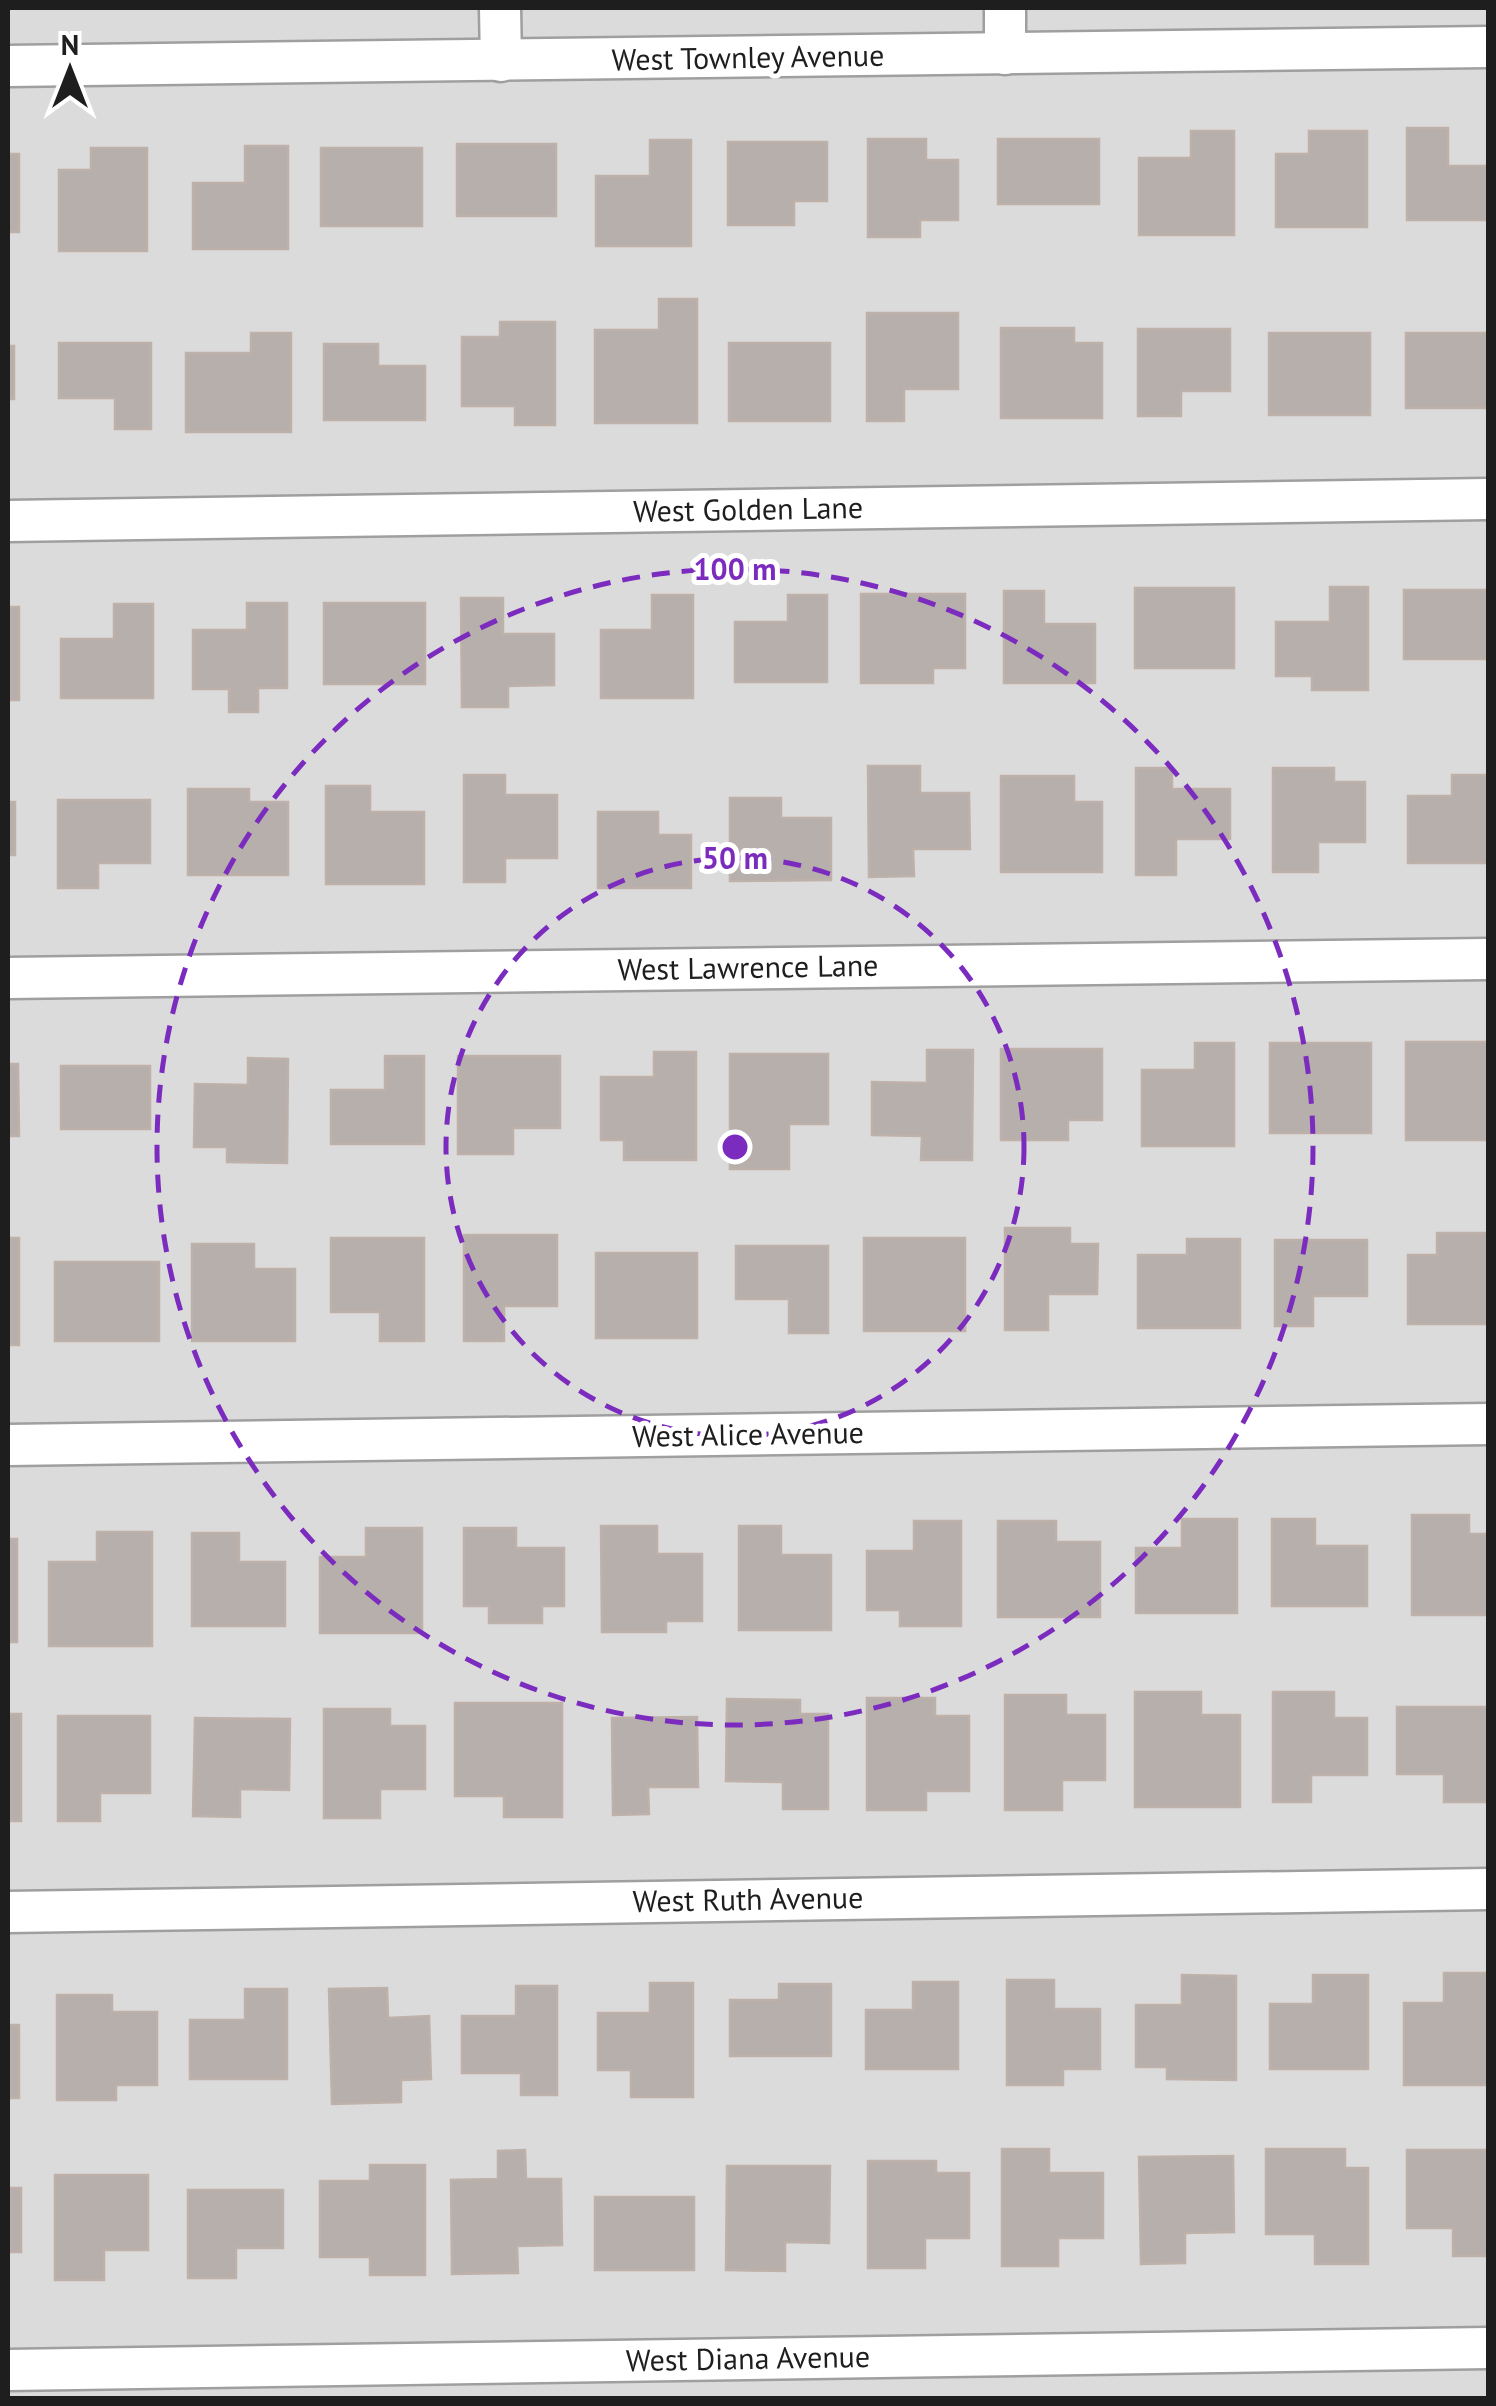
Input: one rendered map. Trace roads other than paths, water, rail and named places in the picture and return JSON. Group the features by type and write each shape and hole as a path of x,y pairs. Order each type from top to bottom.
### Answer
{"street":[{"path":"500,8 501,61"},
{"path":"1005,8 1005,54"},
{"name":"West Townley Avenue","path":"8,66 1488,47"},
{"name":"West Golden Lane","path":"8,521 1488,498"},
{"name":"West Lawrence Lane","path":"8,978 1488,959"},
{"name":"West Alice Avenue","path":"8,1445 1488,1424"},
{"name":"West Ruth Avenue","path":"8,1912 1488,1888"},
{"name":"West Diana Avenue","path":"8,2370 1488,2348"}]}
